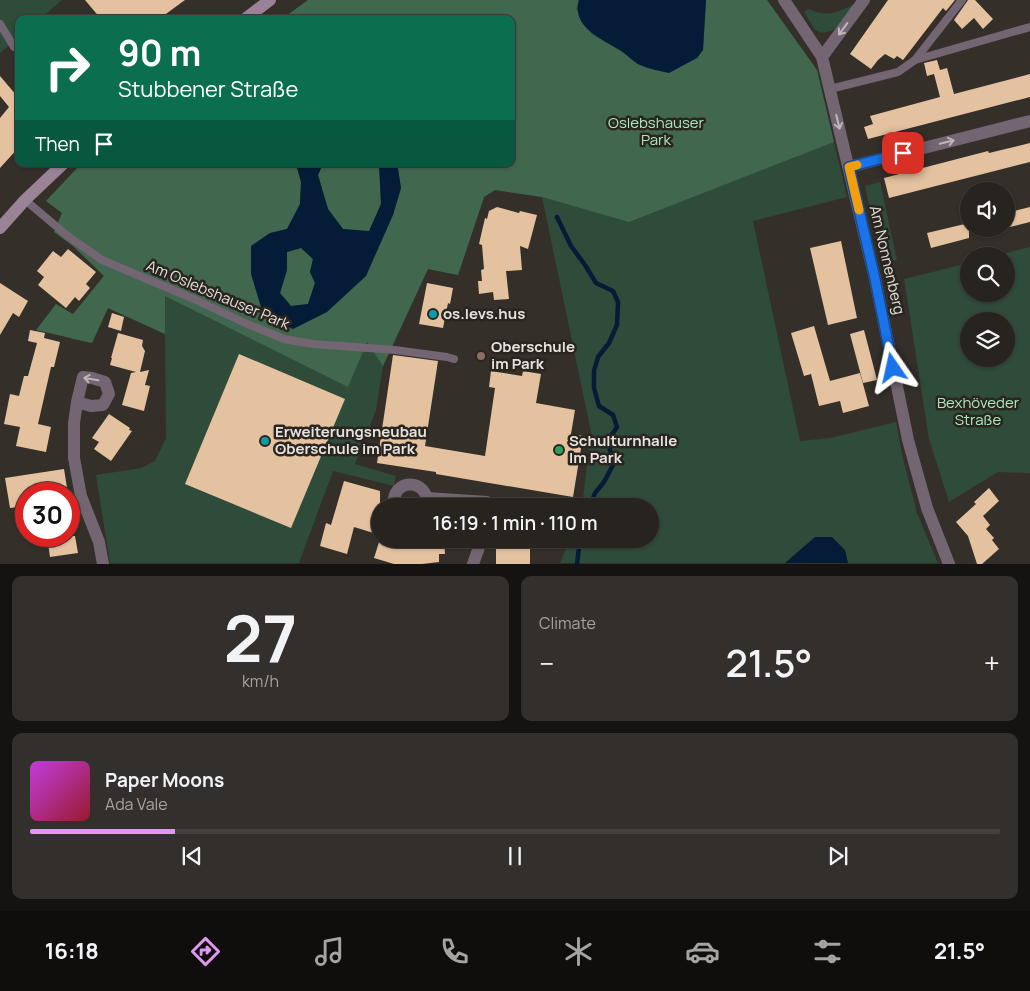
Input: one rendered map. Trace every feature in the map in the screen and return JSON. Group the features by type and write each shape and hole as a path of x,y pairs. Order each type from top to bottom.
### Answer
{"main road":[{"path":"250,15 270,0"},
{"path":"0,228 25,200 60,167"}],"street":[{"name":"Am Nonnenberg","path":"784,0 822,57 875,279 908,440 927,508 949,564"},
{"path":"822,57 864,0"},
{"path":"849,167 1030,121"},
{"path":"77,402 74,423 74,458 81,496 99,542 103,564"},
{"path":"394,498 403,486 409,484 421,488 425,492 426,498"},
{"path":"472,564 478,548"}],"lane":[{"path":"830,89 898,72 915,60 961,0"},
{"path":"0,24 14,47"},
{"path":"915,60 1030,27"},
{"name":"Am Oslebshauser Park","path":"25,200 69,237 102,260 284,339 313,344 396,350 454,359"}],"green space":[{"path":"0,0 62,0 45,15 15,15 15,40 0,53"},
{"name":"Oslebshauser Park","path":"308,0 767,0 817,70 847,197 753,221 800,441 830,438 896,422 917,513 938,563 560,563 566,548 659,548 659,498 583,498 591,432 542,197 495,190 484,197 458,275 428,269 383,366 376,410 355,464 396,476 394,486 333,471 299,563 110,563 96,475 141,468 155,461 166,438 165,334 108,308 92,343 71,339 73,315 104,275 73,246 54,232 62,213 46,201 78,167 515,167 515,15 287,15"},
{"path":"308,0 579,0 576,9 592,34 623,52 638,64 703,50 706,0 767,0 817,70 834,142 629,222 542,197 495,190 484,197 458,275 428,269 383,366 367,342 348,387 165,296 165,334 108,308 92,343 36,330 56,304 73,314 104,276 73,246 54,232 62,213 46,201 78,167 297,167 301,182 300,204 287,229 270,233 251,246 293,329 393,215 401,188 397,167 515,167 515,15 287,15"},
{"path":"855,4 839,27 822,33 815,30 804,12 809,9 816,12 832,13"},
{"path":"322,167 379,167 381,204 369,232 343,229 328,209 318,175"},
{"path":"880,182 897,260 887,262 881,259 865,186"},
{"name":"Bexhöveder Straße","path":"1030,247 1030,473 998,472 949,502 929,439 904,279 960,265 960,302 1015,302 1015,251"},
{"path":"301,248 313,259 310,272 315,283 308,304 291,306 280,293 287,270 287,252"}],"water":[{"path":"579,0 706,0 703,50 697,58 669,73 637,64 584,25 578,10"},
{"path":"297,167 322,167 318,175 328,209 343,229 369,231 381,204 379,167 397,167 398,169 401,188 393,215 366,276 327,312 293,329 264,317 251,274 251,246 270,233 287,229 300,204 301,182","holes":["301,248 313,259 310,272 315,283 308,304 291,306 280,293 287,270 287,252"]},
{"path":"815,537 832,537 845,550 848,563 785,563"}],"building":[{"path":"85,0 185,0 164,15 98,15"},
{"path":"888,0 955,0 946,11 943,8 903,60 897,56 894,59 885,54 871,69 850,54"},
{"path":"968,0 975,0 993,19 983,29 974,18 962,29 954,20"},
{"path":"937,60 940,70 947,68 954,94 1030,74 1030,97 868,139 864,127 873,124 870,116 940,97 934,74 927,76 924,63"},
{"path":"0,76 15,94 15,151 0,168 0,118 9,107 0,96"},
{"path":"1030,143 1030,162 889,198 884,178 988,151 989,153"},
{"path":"497,207 519,213 520,211 537,215 528,249 520,246 522,270 506,271 509,299 494,300 493,292 479,294 478,281 482,281 481,270 484,269 482,245 479,244 485,218 487,219 489,211"},
{"path":"1030,207 1030,222 1015,226 1015,211"},
{"path":"960,225 960,237 969,238 931,248 927,233"},
{"path":"841,241 857,318 828,325 810,248"},
{"path":"68,249 96,272 86,284 90,288 79,301 75,297 66,308 38,285 44,277 37,271 53,251 61,257"},
{"path":"0,283 28,301 19,317 13,313 0,335"},
{"name":"os.levs.hus","path":"427,283 453,288 443,328 419,324"},
{"path":"112,313 124,317 121,331 108,327"},
{"path":"814,326 830,381 860,373 869,406 843,413 840,401 819,406 811,374 804,376 791,333"},
{"path":"30,330 45,333 44,338 60,342 54,367 51,367 38,424 51,427 46,452 16,446 20,427 4,424 10,394 19,396 24,376 28,376 37,343 28,341"},
{"path":"864,330 877,380 863,383 850,334"},
{"path":"118,333 143,340 142,346 145,351 140,372 149,370 145,385 150,386 144,411 122,405 131,373 136,372 110,365"},
{"name":"Erweiterungsneubau Oberschule im Park","path":"239,354 345,399 291,528 185,484"},
{"path":"393,355 438,361 425,446 485,456 495,388 489,387 491,371 522,376 523,371 541,374 536,403 575,410 571,434 583,436 573,497 377,463"},
{"path":"109,414 132,431 111,461 94,449 99,442 92,438"},
{"path":"64,469 66,482 15,482 15,507 10,508 5,478"},
{"path":"344,481 380,491 380,498 371,498 371,532 354,527 347,554 320,546 326,523 331,525"},
{"path":"989,488 999,501 983,516 990,525 986,529 994,538 992,540 999,549 982,564 977,564 968,536 956,522 976,504 974,502"},
{"path":"49,547 77,547 78,553 50,557"},
{"path":"377,548 445,548 445,554 439,554 439,562 394,564 374,558"},
{"path":"496,548 530,548 530,564 496,564"}],"waterway":[{"path":"557,217 571,246 596,283 613,291 618,302 617,325 609,343 598,357 594,371 594,388 599,406 613,415 617,427 611,436 609,446 613,465 593,498"},
{"path":"577,564 579,548"}],"slow traffic":[{"path":"857,165 849,167 859,210"}],"place":[{"name":"os.levs.hus","path":"433,314"},
{"name":"Oberschule im Park","path":"481,356"},
{"name":"Erweiterungsneubau Oberschule im Park","path":"265,441"},
{"name":"Schulturnhalle Im Park","path":"559,450"}],"route":[{"path":"893,368 849,167 903,153"}]}
